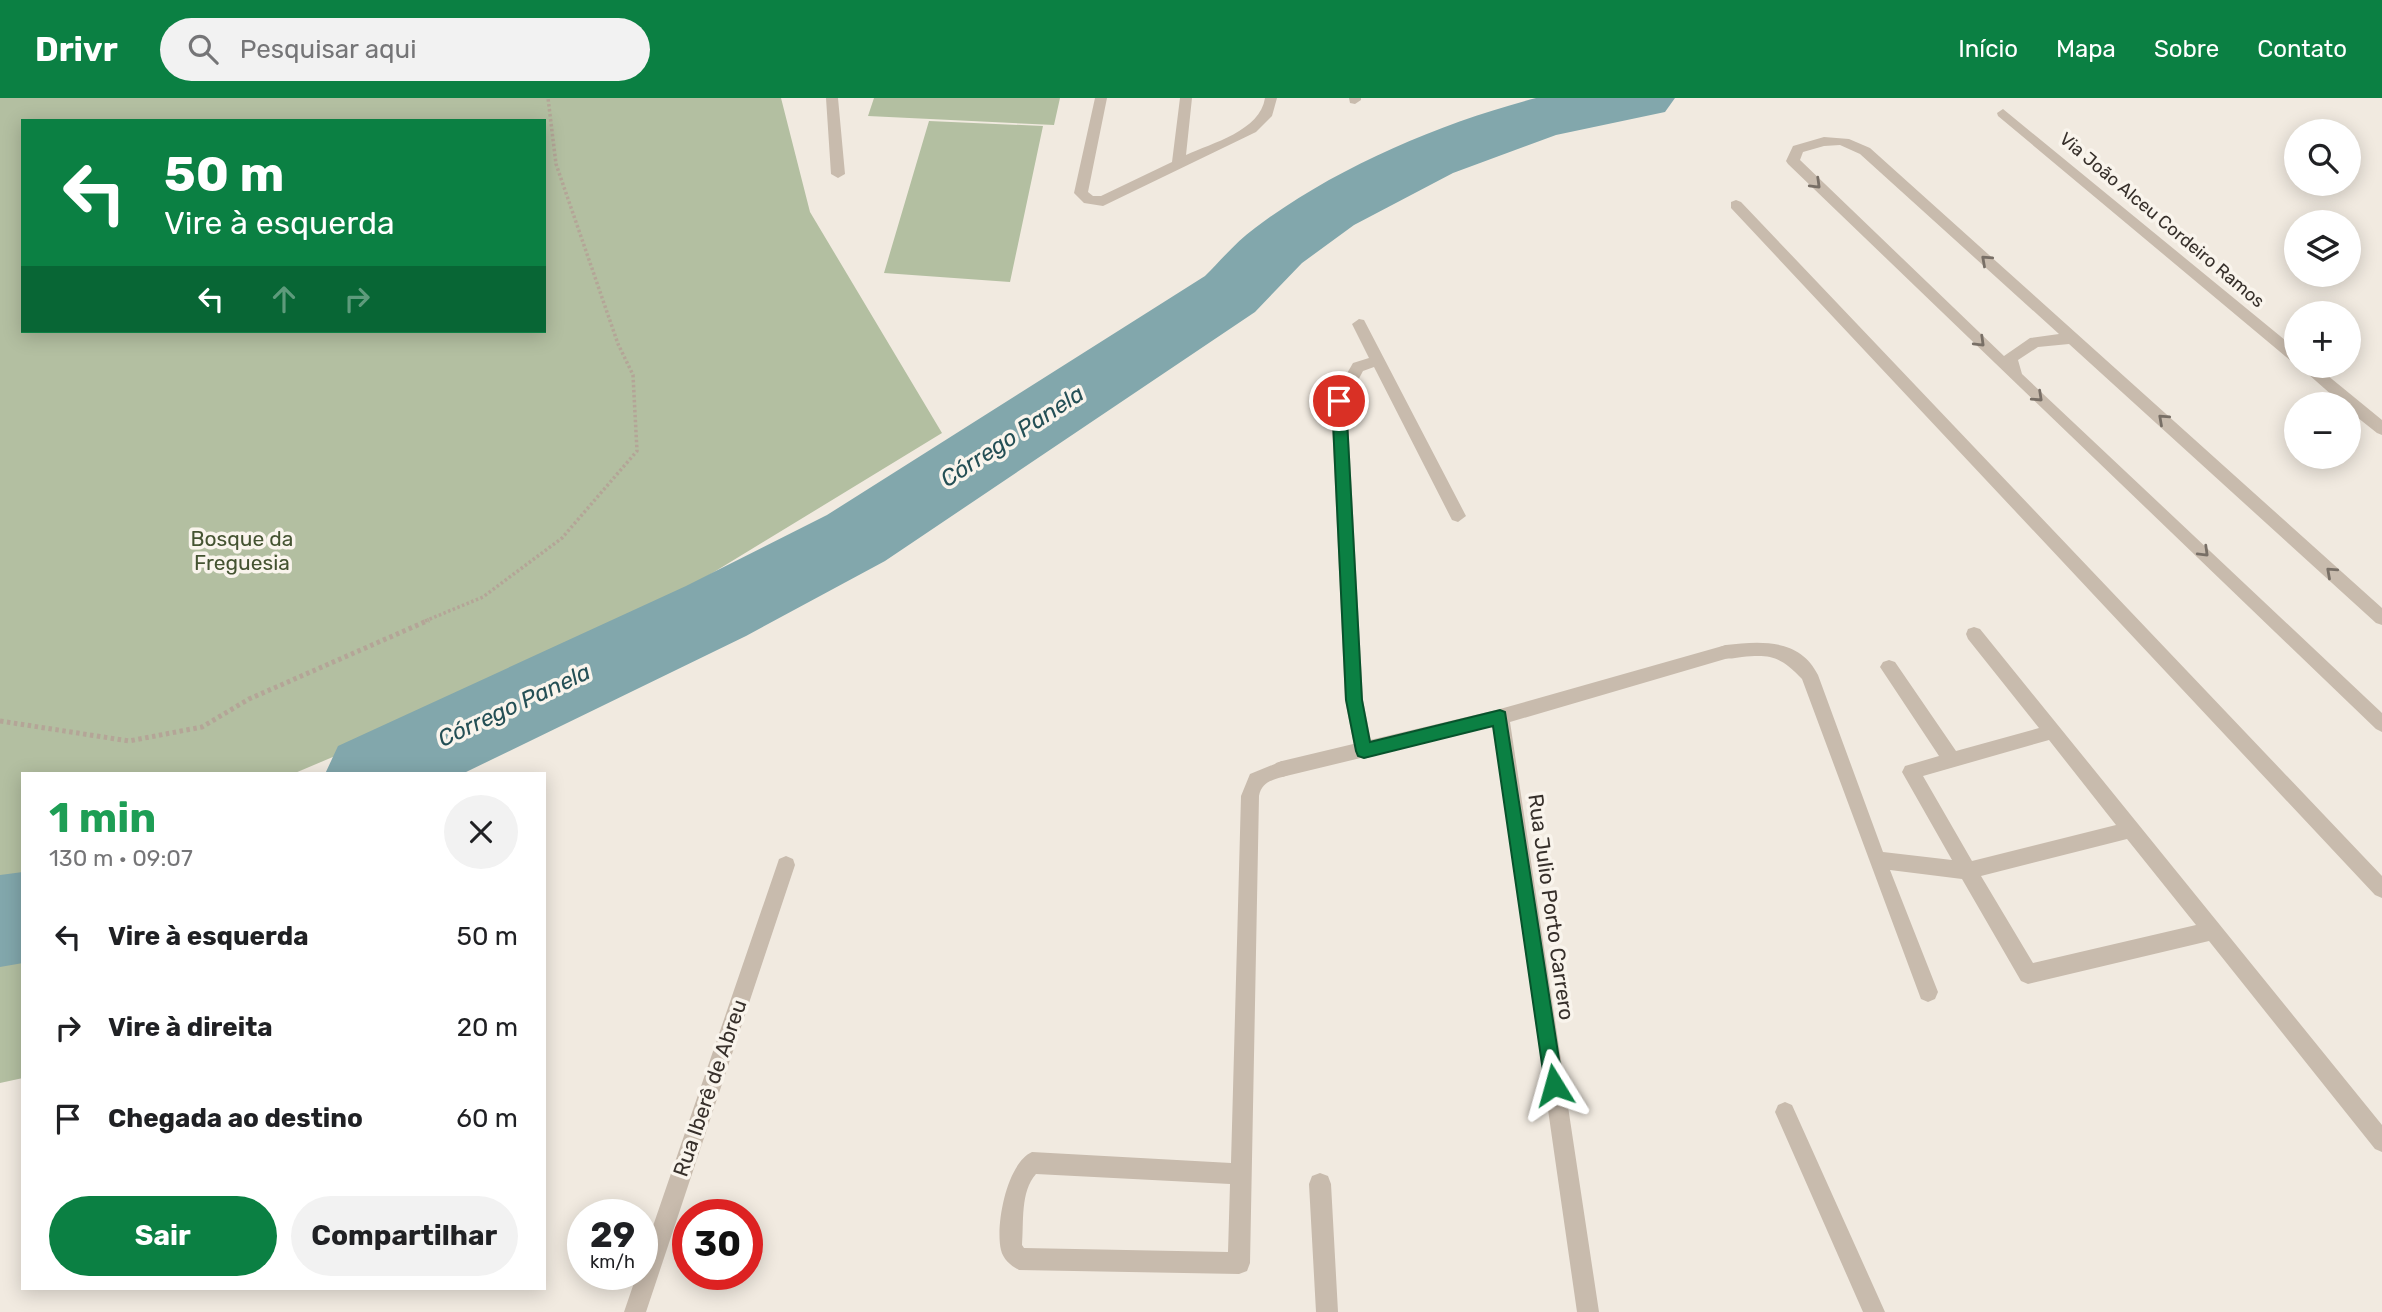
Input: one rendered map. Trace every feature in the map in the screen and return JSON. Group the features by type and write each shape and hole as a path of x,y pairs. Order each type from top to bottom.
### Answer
{"street":[{"path":"832,98 838,174"},
{"path":"1101,98 1081,193 1089,200 1103,201 1251,129 1264,119 1270,108 1270,98"},
{"path":"1178,164 1186,98"},
{"name":"Via João Alceu Cordeiro Ramos","path":"2003,113 2284,347"},
{"path":"2382,618 2074,338 1854,143 1837,140 1816,141 1798,149 1793,162 2382,724"},
{"path":"1736,205 2382,890"},
{"path":"1359,324 1458,516"},
{"path":"2015,376 2010,358 2035,342 2074,338"},
{"path":"1364,751 1354,700 1339,401 1358,367 1379,360"},
{"path":"2320,378 2382,429"},
{"path":"1974,635 2382,1142"},
{"path":"1240,1174 1032,1163 1022,1172 1018,1182 1011,1248 1020,1259 1239,1264 1250,796 1251,786 1258,776 1282,769 1500,717 1726,653 1772,647 1792,656 1809,675 1928,992"},
{"path":"1889,667 1952,761"},
{"name":"Rua Julio Porto Carrero","path":"1500,717 1588,1312"},
{"path":"2050,732 1912,772 2028,974 2212,931"},
{"path":"1877,860 1968,871 2129,830"},
{"name":"Rua Iberê de Abreu","path":"635,1312 786,865"},
{"path":"1785,1112 1874,1312"},
{"path":"1320,1184 1327,1312"}],"path":[{"path":"0,721 129,741 202,727 249,699 333,660 483,597 562,538 637,451 633,375 618,344 556,164 548,98"}],"green space":[{"name":"Bosque da Freguesia","path":"0,98 781,98 810,212 942,433 588,649 297,772 21,772 21,886 0,889"},
{"path":"874,98 1060,98 1054,125 868,116"},
{"path":"929,121 1043,126 1010,282 884,273"},
{"path":"21,895 21,1078 0,1083 0,899"}],"waterway":[{"name":"Córrego Panela","path":"374,772 716,611 856,538 1230,294 1277,246 1330,209 1430,158 1542,117 1643,98"},
{"name":"Córrego Panela","path":"0,921 21,917"}],"route":[{"path":"1339,401 1354,700 1364,751 1500,717 1554,1085"}]}
